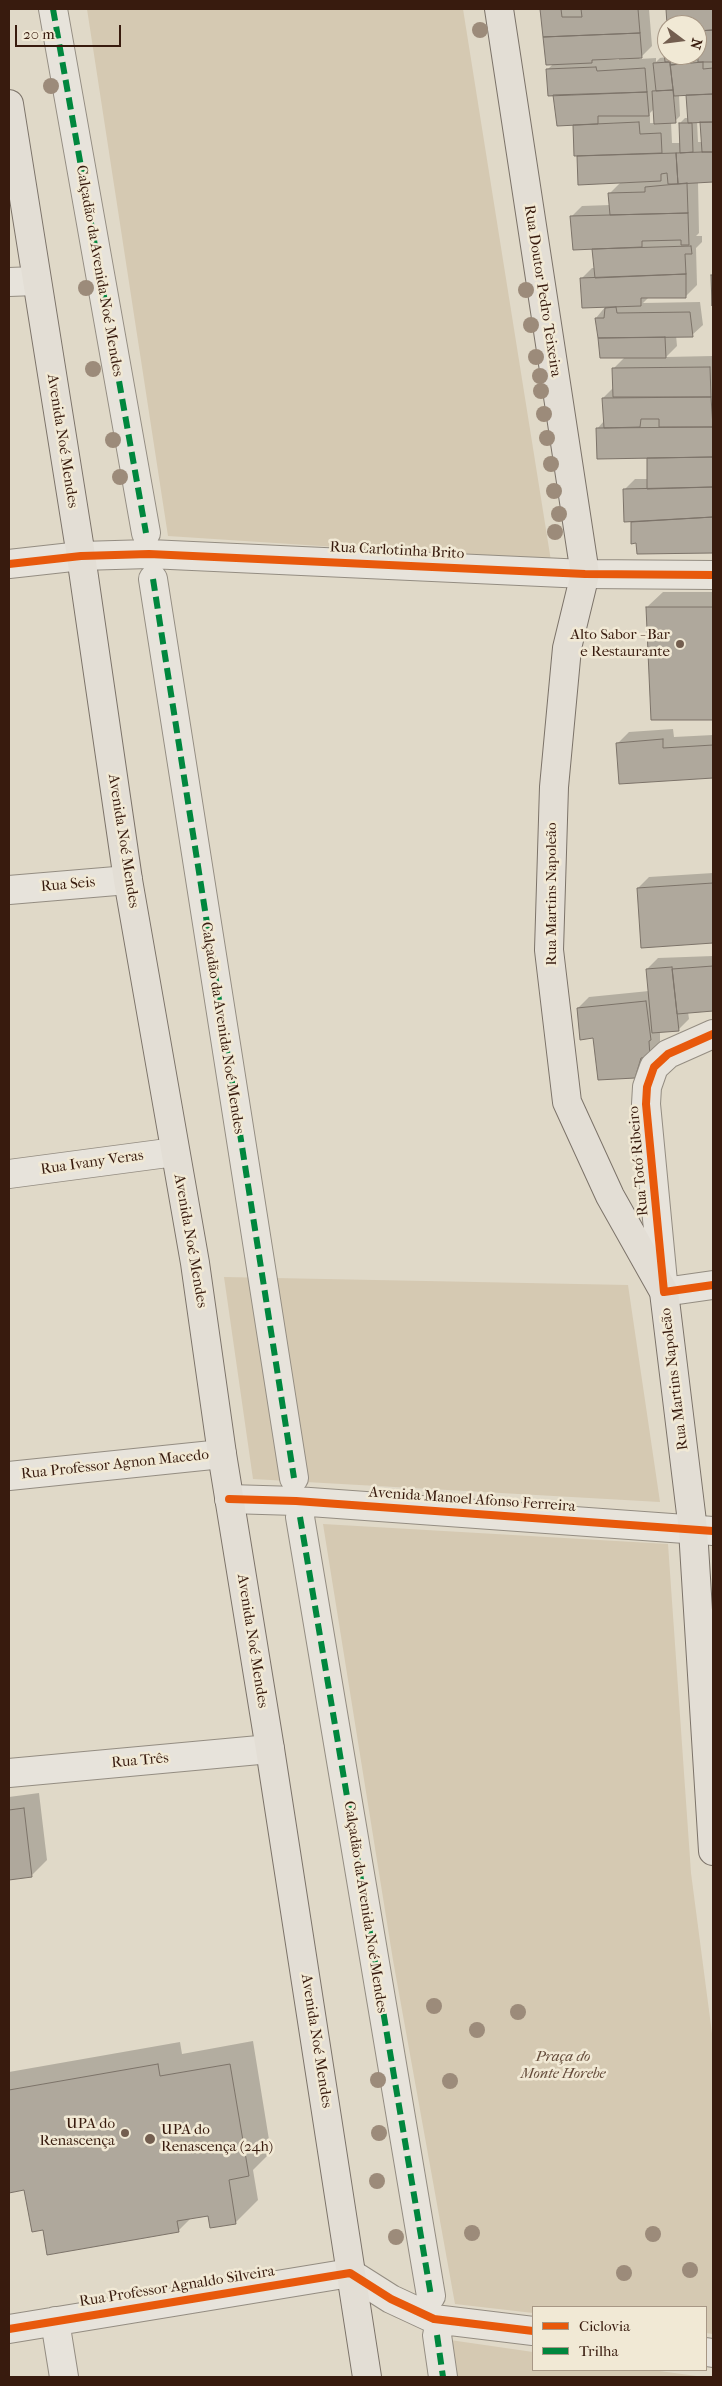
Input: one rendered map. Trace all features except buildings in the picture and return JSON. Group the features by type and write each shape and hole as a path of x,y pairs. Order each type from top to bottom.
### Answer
{"main road":[{"name":"Rua Doutor Pedro Teixeira","path":"499,9 585,574"},
{"name":"Avenida Noé Mendes","path":"9,104 81,556 128,880 195,1263 222,1454 330,2132 366,2377"},
{"name":"Rua Martins Napoleão","path":"585,574 567,648 554,787 549,950 567,1102 610,1196 664,1292 703,1531 713,1851"}],"street":[{"name":"Calçadão da Avenida Noé Mendes","path":"53,9 146,533"},
{"path":"9,282 36,282"},
{"name":"Rua Carlotinha Brito","path":"9,564 81,556 149,554 585,574 713,575"},
{"name":"Calçadão da Avenida Noé Mendes","path":"153,579 294,1478"},
{"name":"Rua Seis","path":"9,890 128,880"},
{"name":"Rua Totó Ribeiro","path":"664,1292 646,1104 647,1087 654,1067 668,1054 713,1034"},
{"name":"Rua Ivany Veras","path":"9,1174 175,1152"},
{"path":"664,1292 713,1285"},
{"name":"Rua Professor Agnon Macedo","path":"9,1476 222,1454"},
{"name":"Avenida Manoel Afonso Ferreira","path":"229,1499 306,1502 703,1531"},
{"name":"Calçadão da Avenida Noé Mendes","path":"300,1518 431,2296"},
{"name":"Rua Três","path":"9,1773 270,1749"},
{"path":"350,2273 391,2299 434,2318 532,2331"},
{"name":"Rua Professor Agnaldo Silveira","path":"9,2329 350,2273"},
{"path":"55,2321 64,2377"},
{"path":"437,2335 443,2377"}],"green space":[{"path":"87,9 463,9 551,561 168,536"},
{"path":"224,1277 628,1285 660,1502 253,1479"},
{"name":"Praça do Monte Horebe","path":"323,1524 668,1544 691,1873 713,2041 713,2334 707,2333 707,2306 532,2306 532,2313 455,2304 393,1960"},
{"path":"450,2340 532,2352 532,2371 659,2371 704,2377 456,2377"}],"marked path":[{"path":"53,9 146,533"},
{"path":"153,579 294,1478"},
{"path":"300,1517 431,2296"},
{"path":"437,2335 443,2377"}],"cycle path":[{"path":"9,564 81,556 149,554 585,574 713,575"},
{"path":"713,1034 668,1054 654,1067 647,1087 646,1104 664,1292 713,1285"},
{"path":"229,1499 296,1501 713,1531"},
{"path":"9,2329 350,2273 391,2299 434,2319 532,2331"}],"place":[{"name":"Alto Sabor - Bar e Restaurante","path":"680,644"},
{"name":"UPA do Renascença","path":"125,2133"},
{"name":"UPA do Renascença (24h)","path":"150,2139"}]}
